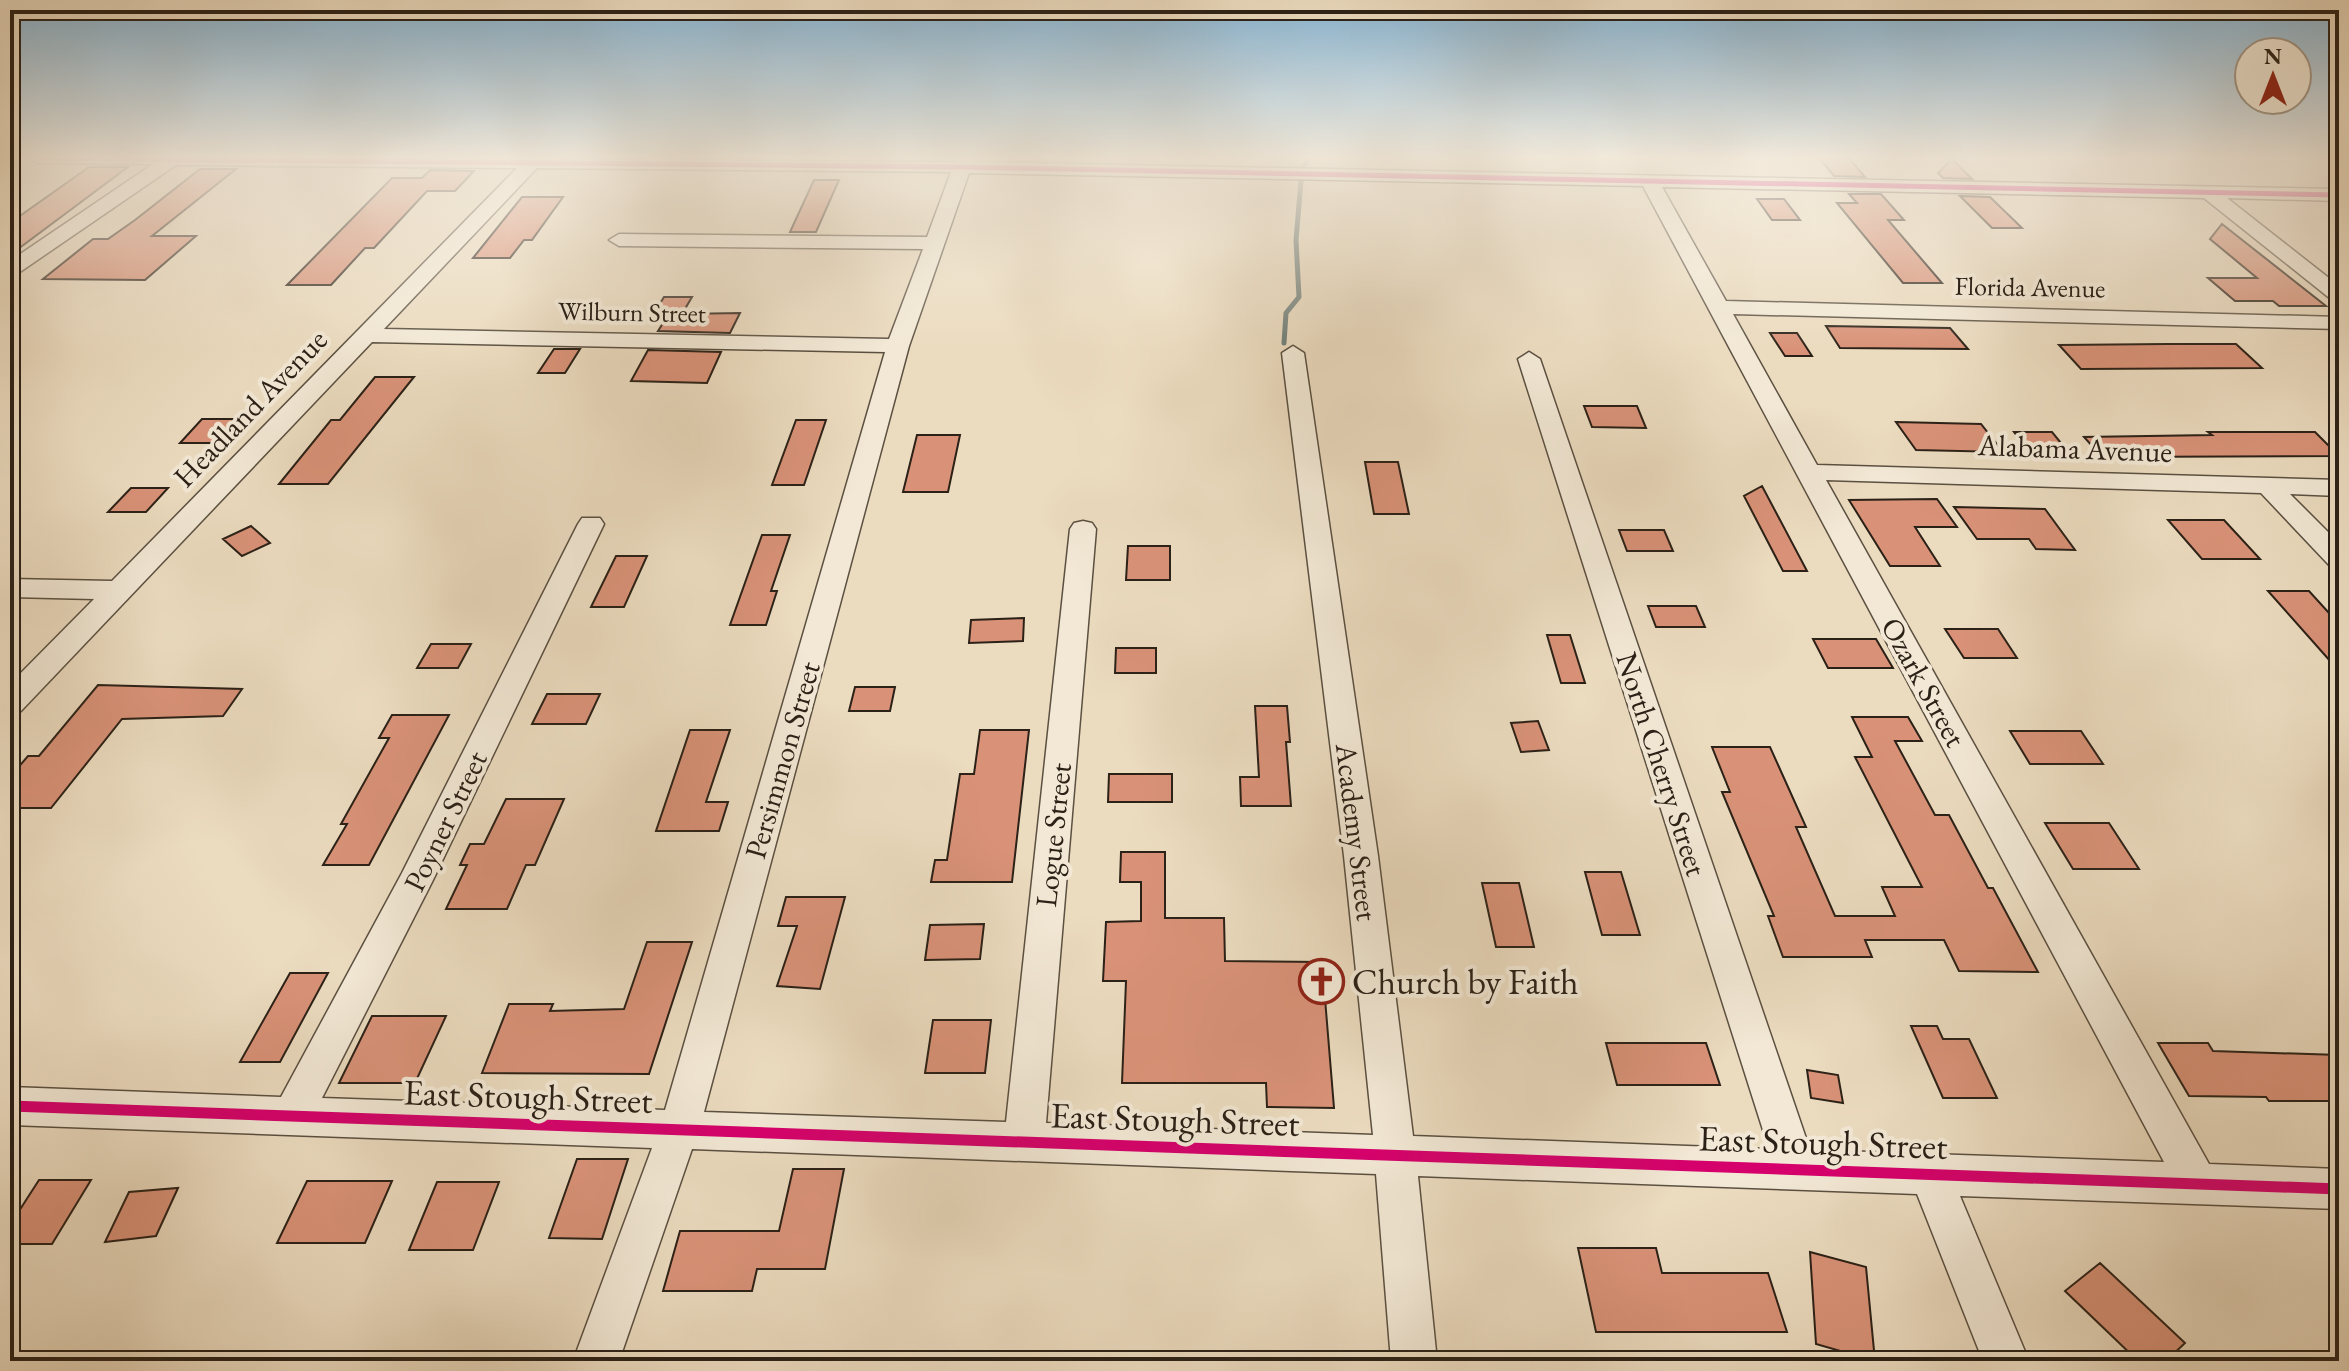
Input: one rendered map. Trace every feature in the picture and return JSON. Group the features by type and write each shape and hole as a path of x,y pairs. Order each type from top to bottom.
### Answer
{"street":[{"path":"10,270 80,222"},
{"name":"Headland Avenue","path":"10,703 474,222"},
{"name":"Persimmon Street","path":"596,1361 679,1130 898,346 942,222"},
{"name":"Ozark Street","path":"1672,222 2197,1183"},
{"path":"2246,222 2339,296"},
{"path":"619,240 934,243"},
{"name":"Florida Avenue","path":"1720,307 2339,323"},
{"name":"Wilburn Street","path":"365,335 898,346"},
{"name":"Academy Street","path":"1293,353 1333,634 1397,1155 1414,1361"},
{"name":"North Cherry Street","path":"1529,359 1796,1169"},
{"name":"Alabama Avenue","path":"1810,472 2339,488"},
{"path":"2268,486 2339,559"},
{"name":"Poyner Street","path":"292,1116 415,882 591,524"},
{"name":"Logue Street","path":"1024,1142 1083,529"},
{"path":"10,588 119,590"},
{"name":"East Stough Street","path":"10,1106 2339,1189"},
{"path":"1930,1174 2006,1361"}],"building":[{"path":"11,222 54,222 10,255"},
{"path":"132,222 170,222 152,236 196,236 145,280 43,279 93,239 108,239"},
{"path":"349,222 398,222 374,248 365,248 331,285 287,285"},
{"path":"502,222 545,222 532,240 524,240 510,258 473,258"},
{"path":"795,222 820,222 816,232 790,232"},
{"path":"1853,222 1890,222 1942,283 1903,283"},
{"path":"1986,222 2016,222 2022,228 1992,228"},
{"path":"2222,224 2326,306 2279,306 2273,301 2235,301 2208,278 2257,278 2210,239"},
{"path":"664,297 692,297 682,314 740,313 730,333 658,331 665,320 650,320"},
{"path":"1826,326 1950,328 1968,349 1840,348"},
{"path":"1770,333 1797,333 1812,356 1785,356"},
{"path":"2236,344 2262,368 2081,369 2059,345"},
{"path":"554,349 580,349 565,373 538,373"},
{"path":"648,350 721,352 707,383 631,381"},
{"path":"375,377 414,377 328,484 279,484 331,420 340,420"},
{"path":"1584,406 1637,406 1646,428 1592,427"},
{"path":"202,419 234,419 213,443 180,443"},
{"path":"796,420 826,420 804,485 772,485"},
{"path":"1896,422 1981,424 2003,452 1916,450"},
{"path":"2014,432 2052,432 2070,454 2031,454"},
{"path":"2208,432 2315,432 2339,456 2102,457 2084,437 2212,435"},
{"path":"917,435 960,435 948,492 903,492"},
{"path":"1365,462 1398,462 1409,514 1374,514"},
{"path":"1762,486 1807,571 1783,571 1744,496"},
{"path":"131,488 168,488 146,512 108,512"},
{"path":"1937,499 1957,527 1915,527 1940,566 1890,566 1849,500"},
{"path":"1954,507 2045,509 2075,550 2036,549 2029,539 1977,539"},
{"path":"2168,520 2224,520 2260,559 2202,559"},
{"path":"251,526 270,543 242,556 223,539"},
{"path":"1619,530 1664,530 1673,551 1627,551"},
{"path":"762,535 790,535 771,591 777,591 766,625 730,625"},
{"path":"1128,546 1170,546 1170,580 1126,580"},
{"path":"616,556 647,556 624,607 591,607"},
{"path":"2268,591 2309,591 2339,624 2339,671"},
{"path":"1648,606 1696,606 1705,627 1656,627"},
{"path":"1024,618 1023,641 969,643 971,620"},
{"path":"1945,629 1998,629 2017,658 1964,658"},
{"path":"1547,635 1570,635 1585,683 1561,683"},
{"path":"1813,639 1876,639 1893,668 1828,668"},
{"path":"431,644 471,644 458,668 417,668"},
{"path":"1116,648 1156,648 1156,673 1115,673"},
{"path":"98,685 242,689 223,716 122,719 51,808 10,808 10,777 28,756 39,756"},
{"path":"855,687 895,687 890,711 849,711"},
{"path":"547,694 600,694 586,724 532,724"},
{"path":"1255,706 1287,706 1290,742 1286,742 1291,806 1241,806 1240,777 1259,777"},
{"path":"392,715 449,715 369,865 323,865 347,824 341,824 389,738 379,738"},
{"path":"1852,717 1908,717 1922,741 1895,741 1935,815 1949,815 2038,972 1959,971 1944,940 1865,940 1872,957 1783,957 1768,916 1774,916 1722,792 1730,792 1712,747 1770,747 1806,827 1796,827 1835,916 1895,916 1882,887 1922,887 1855,757 1872,757"},
{"path":"1538,721 1549,750 1521,752 1511,723"},
{"path":"690,730 730,730 706,802 728,802 719,831 656,831"},
{"path":"980,730 1029,730 1012,882 931,882 935,860 947,860 960,774 974,774"},
{"path":"2010,731 2081,731 2103,764 2030,764"},
{"path":"1109,774 1172,774 1172,802 1108,802"},
{"path":"506,799 564,799 535,865 526,865 507,909 446,909 467,865 460,865 470,844 484,844"},
{"path":"2045,823 2109,823 2139,869 2073,869"},
{"path":"1121,852 1165,852 1165,918 1224,918 1225,961 1322,962 1334,1108 1267,1107 1266,1083 1122,1083 1126,981 1103,981 1106,922 1141,921 1141,882 1120,882"},
{"path":"1585,872 1621,872 1640,935 1602,935"},
{"path":"1482,883 1519,883 1534,947 1496,947"},
{"path":"786,897 845,897 820,989 777,986 797,926 778,926"},
{"path":"984,924 980,959 925,960 930,925"},
{"path":"647,942 692,942 649,1074 482,1073 509,1004 553,1004 550,1011 624,1009"},
{"path":"290,973 328,973 280,1062 240,1062"},
{"path":"372,1016 446,1016 415,1083 339,1083"},
{"path":"933,1020 991,1020 985,1073 925,1073"},
{"path":"1911,1026 1937,1026 1943,1039 1969,1039 1997,1098 1943,1098"},
{"path":"1606,1043 1706,1043 1720,1085 1617,1085"},
{"path":"2158,1043 2208,1043 2213,1051 2339,1055 2339,1101 2189,1096"},
{"path":"1807,1070 1838,1075 1843,1103 1811,1098"},
{"path":"577,1159 628,1159 602,1239 549,1238"},
{"path":"793,1169 844,1169 825,1269 757,1269 752,1291 663,1291 680,1231 779,1231"},
{"path":"39,1180 91,1180 52,1244 10,1244 10,1225"},
{"path":"307,1181 392,1181 365,1243 277,1243"},
{"path":"437,1182 499,1182 473,1250 409,1250"},
{"path":"178,1188 156,1236 105,1242 129,1192"},
{"path":"1578,1248 1656,1248 1662,1273 1768,1273 1787,1332 1596,1332"},
{"path":"1810,1252 1866,1267 1875,1361 1816,1344"},
{"path":"2100,1263 2185,1343 2166,1361 2138,1361 2065,1291"}],"waterway":[{"path":"1284,343 1286,313 1299,297 1298,222"}],"cycle path":[{"path":"10,1106 2339,1189"}],"place":[{"name":"Church by Faith","path":"1321,981"}]}
